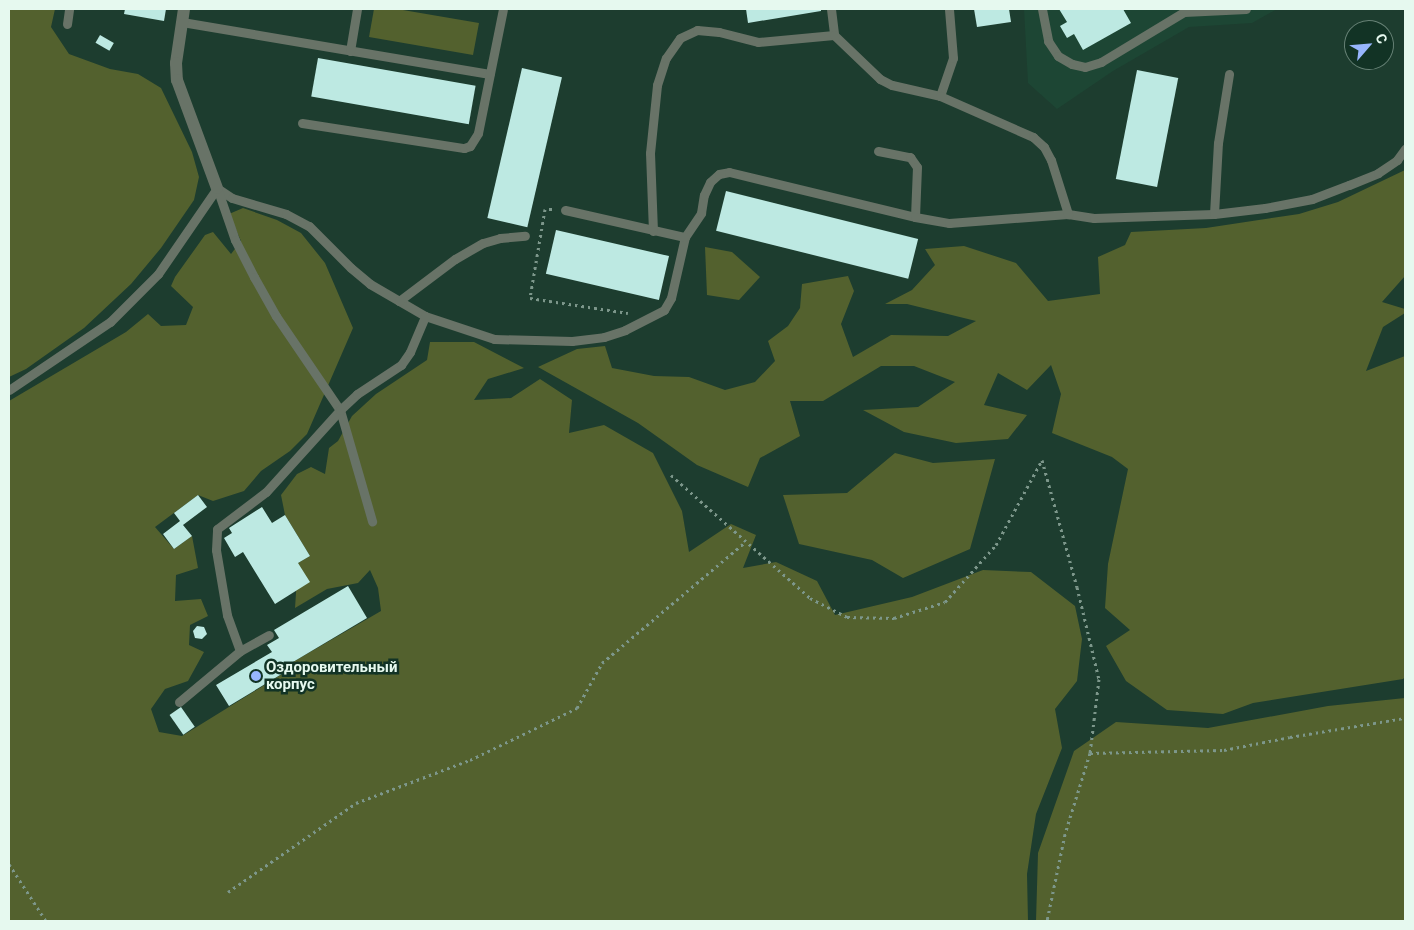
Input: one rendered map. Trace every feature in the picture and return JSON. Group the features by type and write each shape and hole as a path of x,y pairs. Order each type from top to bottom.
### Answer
{"street":[{"path":"184,9 176,63 177,80 217,188"}],"lane":[{"path":"67,24 69,9"},
{"path":"350,51 357,9"},
{"path":"302,123 464,148 470,146 478,133 503,9 499,9"},
{"path":"831,9 834,35 880,79 892,85 940,96 1033,137 1044,147 1051,160 1068,214"},
{"path":"940,96 953,58 949,9"},
{"path":"1042,9 1043,25 1048,41 1058,56 1072,64 1085,67 1101,62 1184,12 1246,9"},
{"path":"182,22 490,74"},
{"path":"653,232 650,153 657,85 666,58 680,38 697,30 719,32 758,42 834,35"},
{"path":"1214,214 1218,144 1229,74"},
{"path":"217,188 232,198 286,214 309,226 357,274 424,316 494,339 572,341 604,337 625,330 664,310 671,298 686,237 701,213 704,195 710,182 719,174 729,172 915,217 949,223 1068,214 1094,218 1214,214 1265,208 1312,199 1378,173 1397,160 1405,149"},
{"path":"878,151 910,157 917,166 915,217"},
{"path":"11,386 110,322 158,274 217,188"},
{"path":"217,188 235,240 276,316 340,410 372,521"},
{"path":"565,210 653,232 686,237"},
{"path":"399,301 455,259 483,243 500,238 525,236"},
{"path":"240,651 227,615 216,550 217,529 266,492 340,410 357,394 400,365 410,352 424,316"},
{"path":"179,702 240,651 269,635"}],"path":[{"path":"565,210 545,209 530,298 653,317"},
{"path":"672,475 810,598 847,617 894,618 945,602 996,545 1042,460 1077,587 1099,679 1090,753 1065,834 1047,921"},
{"path":"228,892 356,803 470,760 577,708 602,663 745,542"},
{"path":"1090,753 1224,750 1405,718"},
{"path":"9,864 46,921"}],"shaded area":[{"path":"9,9 55,9 51,27 69,54 110,69 138,74 161,88 192,152 199,177 194,200 161,248 131,284 84,328 26,369 9,377"},
{"path":"374,9 397,9 479,23 473,55 369,37"},
{"path":"1024,9 1277,9 1252,23 1189,27 1113,71 1057,109 1028,83"},
{"path":"1405,170 1405,276 1382,302 1405,309 1405,313 1383,327 1366,371 1405,356 1405,677 1403,679 1253,703 1223,714 1167,710 1126,681 1106,646 1130,630 1105,608 1108,564 1128,469 1112,457 1052,433 1061,394 1051,365 1027,390 998,373 984,405 1027,415 1008,439 956,443 904,432 863,410 918,407 955,382 914,366 881,366 823,401 790,401 800,436 760,458 748,487 697,465 638,423 538,367 577,349 605,346 612,368 654,376 689,377 725,390 755,382 775,361 768,341 788,326 800,308 802,284 848,276 854,291 841,324 853,357 891,335 948,336 976,321 907,304 885,304 912,290 935,265 925,249 964,246 1016,263 1048,301 1100,294 1098,257 1125,245 1131,232 1206,228 1299,214 1338,202"},
{"path":"243,208 277,220 301,233 325,263 353,328 307,434 290,451 261,471 244,491 213,501 198,495 155,527 174,549 192,536 198,568 176,575 175,601 201,599 208,616 190,625 189,645 204,652 188,681 165,689 151,709 159,732 182,736 295,666 293,662 381,611 378,588 370,570 358,583 327,589 295,608 298,563 310,556 285,515 281,495 297,474 311,467 325,474 329,448 338,441 352,416 376,394 427,360 430,342 474,342 524,368 488,379 474,400 511,398 540,379 572,400 569,433 604,425 653,453 682,511 689,552 731,524 756,535 743,568 776,562 817,581 835,615 912,597 983,570 1031,572 1075,606 1082,639 1077,681 1055,709 1062,748 1036,814 1027,874 1028,921 9,921 9,401 126,332 148,314 161,326 186,325 193,307 171,286 175,277 205,235 213,232 231,254 241,241 229,214"},
{"path":"705,247 732,252 760,277 739,300 707,295"},
{"path":"895,453 933,463 995,459 970,549 903,578 872,560 799,544 783,495 847,493"},
{"path":"1405,698 1405,921 1036,921 1038,853 1074,751 1116,722 1208,728 1328,706"}],"building":[{"path":"125,9 166,9 164,21 124,14"},
{"path":"746,9 821,9 821,11 748,23"},
{"path":"974,9 1009,9 1011,22 977,27"},
{"path":"1059,9 1123,9 1131,23 1083,50 1074,34 1067,38 1060,26 1067,22"},
{"path":"100,35 114,43 109,51 96,43"},
{"path":"318,58 476,86 469,124 311,96"},
{"path":"522,68 562,77 527,227 487,218"},
{"path":"1137,70 1178,78 1157,187 1116,179"},
{"path":"726,191 918,239 908,279 716,231"},
{"path":"556,230 669,256 659,300 546,274"},
{"path":"198,495 207,507 183,525 192,536 174,549 163,534 180,521 174,513"},
{"path":"262,507 272,523 285,515 310,556 298,563 310,582 275,604 243,552 235,557 224,538 232,533 229,528"},
{"path":"348,586 367,618 293,662 295,666 229,706 216,685 272,652 267,645 279,638 274,630"},
{"path":"197,626 204,627 207,634 202,639 195,638 193,631"},
{"path":"181,707 195,727 183,735 170,715"}],"place":[{"name":"Оздоровительный корпус","path":"256,676"}]}
